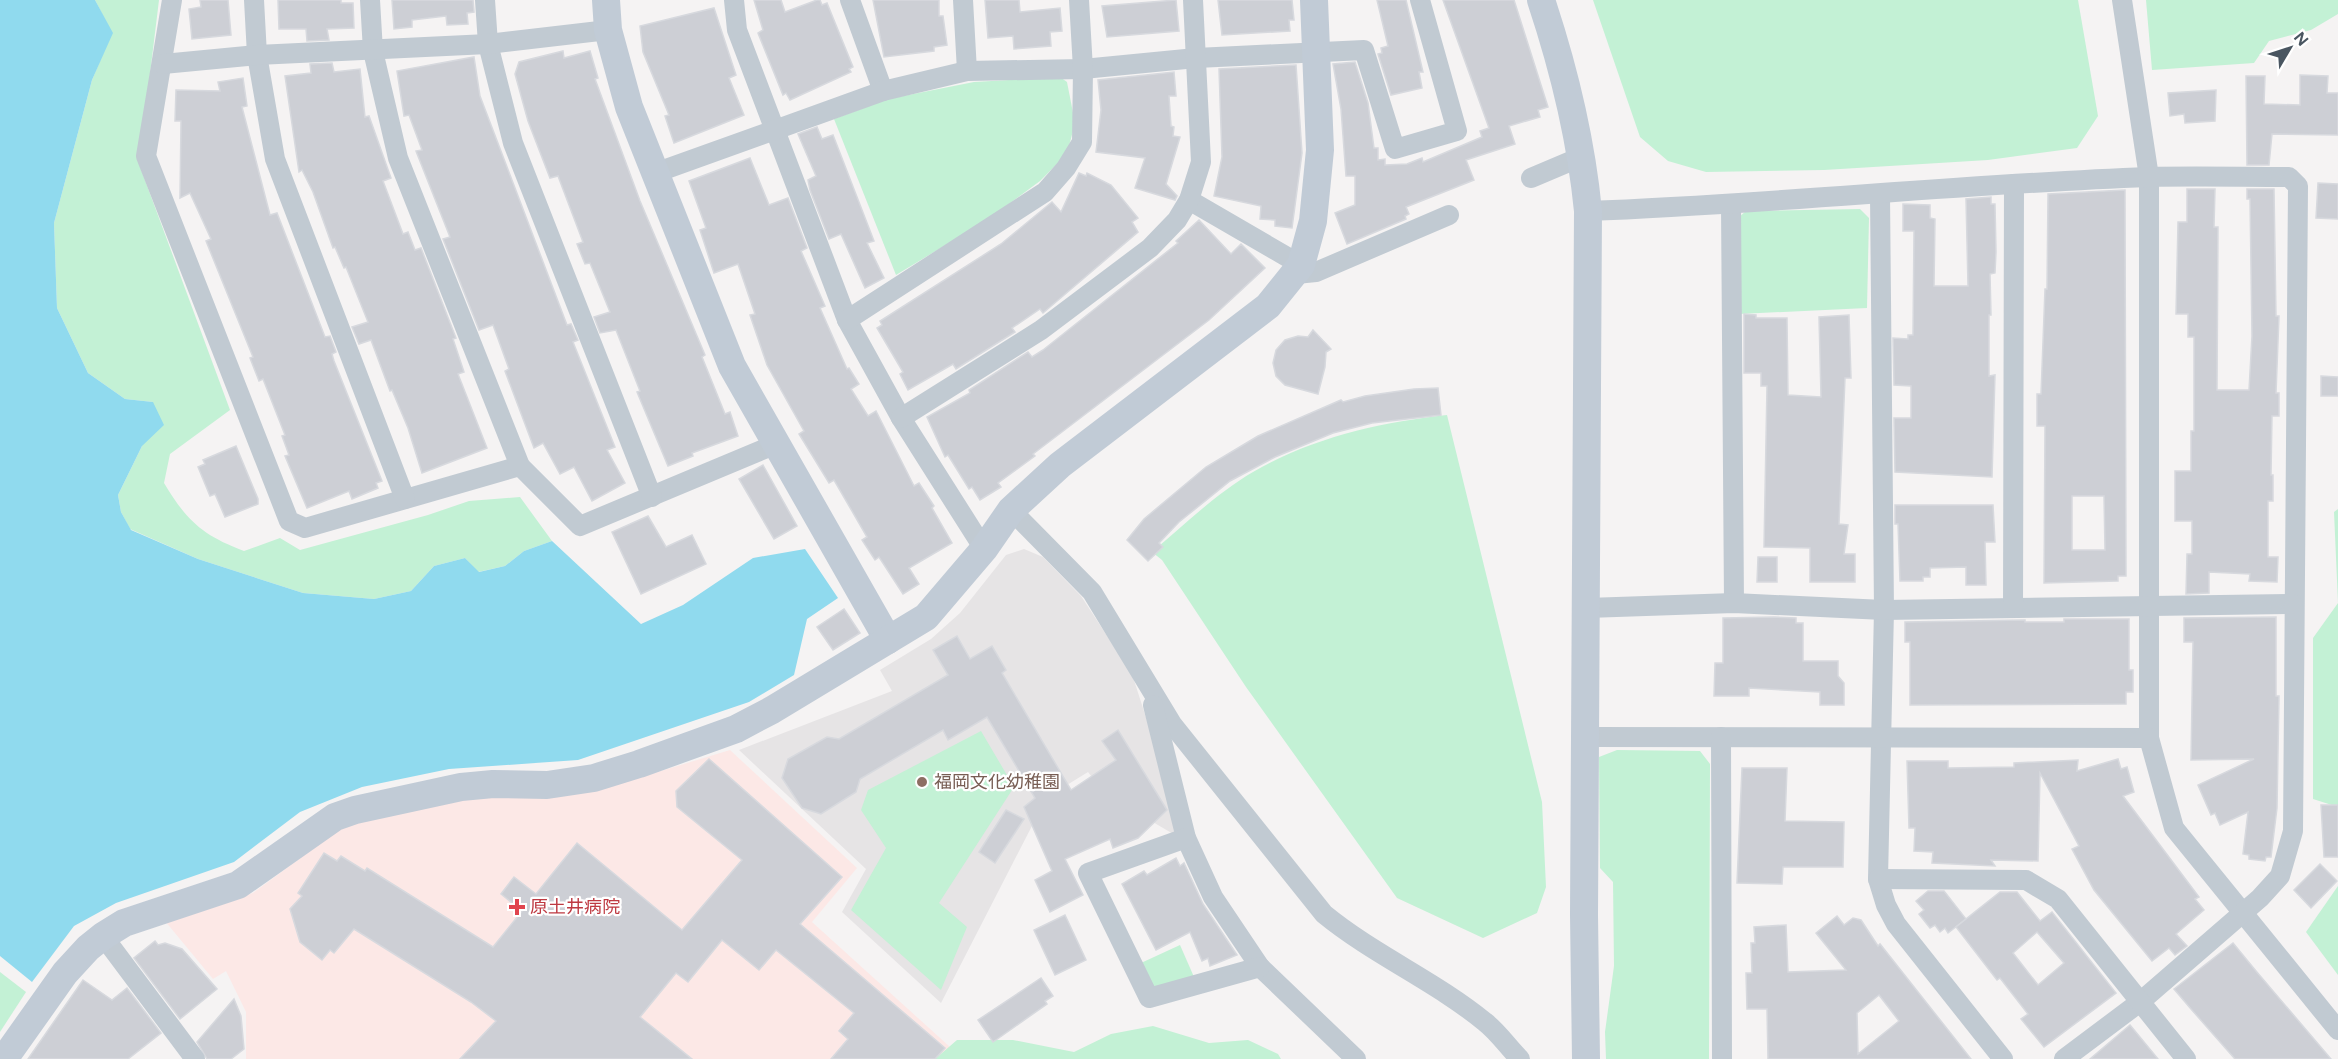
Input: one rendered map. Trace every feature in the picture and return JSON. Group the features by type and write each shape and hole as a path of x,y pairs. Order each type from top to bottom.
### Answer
{"street":[{"path":"172,0 147,156 289,521 305,528 520,466"},
{"path":"254,0 257,55 275,159 405,499"},
{"path":"370,0 373,51 398,158 520,466 580,526 774,445"},
{"path":"485,0 488,44 513,143 652,497"},
{"path":"606,0 608,30 629,106 732,366 774,445 888,640"},
{"path":"734,0 736,30 847,320 901,418 984,549"},
{"path":"850,0 883,91"},
{"path":"963,0 967,71"},
{"path":"847,320 1045,192 1066,168 1082,142 1083,69 1079,0"},
{"path":"901,418 1041,330 1150,248 1177,220 1190,200 1201,162 1193,0"},
{"path":"4,1059 65,974 88,948 103,936 124,923 238,885 335,817 355,810 460,787 493,784 547,785 594,778 639,764 736,729 926,617 984,549 1011,510 1060,465 1268,306 1298,269 1313,221 1320,150 1314,0"},
{"path":"655,173 883,91 967,71 1083,69 1196,58 1364,50 1395,149 1457,131 1420,0"},
{"path":"1541,0 1556,46 1583,156 1588,211 1586,1059"},
{"path":"2122,0 2149,177 2149,738 2174,828 2338,1030"},
{"path":"163,64 257,55 488,44 608,30"},
{"path":"1531,178 1583,156"},
{"path":"1588,211 1731,206 2014,184 2149,177 2289,177 2298,186 2293,831 2280,876 2242,914 2140,1002 2064,1059"},
{"path":"2013,608 2014,184"},
{"path":"1880,195 1884,610 1879,738 1878,879 1886,905 1896,924 2003,1059"},
{"path":"1190,200 1298,269 1316,272 1449,214"},
{"path":"1731,206 1734,603"},
{"path":"1011,510 1092,592 1149,690 1172,724 1324,914 1350,936 1487,1023 1520,1059"},
{"path":"1587,608 1734,603 1884,610 2294,604"},
{"path":"1149,690 1186,838 1213,897 1260,967 1356,1059"},
{"path":"1585,737 2149,738"},
{"path":"1720,738 1722,1059"},
{"path":"1186,838 1088,873 1149,998 1260,967"},
{"path":"1878,879 2026,880 2058,899 2186,1059"},
{"path":"103,936 195,1059"}],"shaded area":[{"name":"福岡文化幼稚園","path":"1024,549 1043,557 1081,596 1132,674 1179,820 1175,835 1146,818 1114,806 1088,772 1054,793 1035,820 941,1003 842,912 866,869 739,750 892,691 880,670 931,639 960,613 1006,555"},
{"name":"原土井病院","path":"730,750 857,868 812,922 950,1047 938,1059 246,1059 246,1012 226,971 213,979 165,921 253,893 352,820 477,792 651,774"}],"green space":[{"path":"95,0 159,0 139,164 230,410 170,454 164,483 188,517 217,539 244,551 280,538 300,550 428,515 469,501 520,497 552,541 524,551 505,566 478,572 465,558 434,566 411,591 374,599 303,593 198,559 130,529 121,512 118,495 142,446 153,402 125,399 88,373 57,308 54,223 92,80 112,33"},
{"path":"1593,0 2078,0 2098,116 2077,148 1988,160 1824,170 1706,172 1668,161 1640,137"},
{"path":"2146,0 2338,0 2338,14 2311,30 2269,41 2254,63 2152,70"},
{"path":"1060,77 1067,82 1075,123 1067,154 1040,181 987,220 896,275 834,119 888,99 974,82"},
{"path":"1860,209 1869,218 1867,308 1739,314 1738,218 1746,211"},
{"path":"1447,415 1542,802 1546,887 1537,913 1483,938 1397,898 1246,687 1162,560 1152,552 1227,490 1275,460 1347,433 1397,422"},
{"path":"2338,509 2338,603 2334,512"},
{"path":"2338,603 2338,807 2313,799 2313,638"},
{"path":"981,731 1014,787 939,903 967,927 941,990 851,910 886,848 861,810 868,790"},
{"path":"1617,750 1700,751 1710,764 1709,1059 1606,1059 1605,1032 1614,966 1613,882 1600,868 1599,757"},
{"path":"2338,886 2338,975 2306,932"},
{"path":"1180,945 1194,977 1153,988 1141,963"},
{"path":"0,972 26,992 0,1032"},
{"path":"1153,1026 1209,1043 1248,1040 1278,1054 1281,1059 935,1059 957,1040 1013,1040 1074,1052 1111,1034"}],"water":[{"path":"0,0 95,0 113,33 92,80 54,223 57,308 88,373 125,399 153,402 164,425 142,446 118,495 121,512 131,530 198,559 303,593 374,599 411,591 434,566 465,558 479,572 505,566 524,551 552,541 641,624 683,605 753,558 805,549 838,598 807,619 794,675 749,702 578,760 449,769 362,787 300,812 234,862 116,903 74,926 32,982 0,956"}],"building":[{"path":"200,0 228,0 231,35 192,39 189,9 201,7"},
{"path":"278,0 341,0 341,3 353,3 354,28 327,29 329,40 307,41 306,29 279,29"},
{"path":"392,0 473,0 474,12 467,13 468,24 447,25 446,16 412,20 412,27 394,29"},
{"path":"754,0 781,0 785,12 817,0 820,0 822,5 827,3 853,67 849,69 851,72 790,100 786,93 783,95 758,33 763,30"},
{"path":"873,0 939,0 939,16 943,16 947,45 934,47 934,51 884,57"},
{"path":"985,0 1019,0 1020,12 1060,8 1062,31 1050,32 1051,46 1014,49 1013,36 988,38"},
{"path":"1176,0 1179,31 1107,37 1102,6"},
{"path":"1218,0 1292,0 1294,20 1289,20 1290,31 1222,35"},
{"path":"1377,0 1406,0 1423,72 1419,72 1422,88 1391,95 1378,54 1382,53 1381,48 1388,46"},
{"path":"1443,0 1514,0 1548,107 1538,110 1540,117 1509,126 1515,144 1466,160 1474,180 1406,207 1409,214 1405,216 1406,219 1347,244 1335,213 1355,205 1355,176 1346,176 1341,109 1333,64 1355,62 1368,103 1374,148 1378,148 1378,160 1385,159 1385,165 1407,164 1422,158 1423,162 1482,137 1480,131 1489,128"},
{"path":"714,8 736,75 729,78 744,115 674,143 665,116 669,115 643,52 640,26"},
{"path":"563,51 564,58 590,51 598,78 595,79 640,201 705,355 702,357 725,414 730,412 738,436 692,453 693,456 668,466 637,392 640,391 616,330 600,333 594,317 610,312 590,263 585,264 577,244 583,242 558,176 550,178 528,121 515,74 519,62"},
{"path":"474,57 480,96 567,325 571,324 578,340 573,342 615,447 607,450 625,483 592,501 574,467 560,474 543,443 534,448 505,371 509,369 493,325 479,330 443,239 450,237 416,151 422,150 409,115 404,116 397,71"},
{"path":"332,63 334,72 360,69 365,117 369,116 391,178 383,181 403,234 408,232 415,250 421,248 456,338 453,339 464,372 458,374 487,448 422,473 408,428 392,390 390,391 371,340 359,344 352,327 368,322 346,267 344,268 335,247 333,248 313,192 302,170 299,172 285,76 311,73 310,64"},
{"path":"1296,65 1302,153 1292,228 1275,226 1275,220 1260,219 1261,206 1214,196 1222,157 1219,69"},
{"path":"1174,72 1176,96 1169,96 1171,126 1174,127 1173,136 1180,137 1166,184 1177,196 1175,200 1135,188 1145,158 1096,152 1101,110 1098,80"},
{"path":"2300,75 2328,76 2327,93 2338,93 2338,135 2272,134 2269,165 2247,165 2246,76 2265,76 2264,104 2300,105"},
{"path":"243,78 247,106 242,107 270,215 277,213 325,337 330,336 336,352 332,354 334,361 382,481 376,483 378,488 352,499 349,491 307,508 285,456 289,455 282,436 285,435 263,379 259,381 250,358 253,357 206,241 211,239 190,193 180,198 181,121 175,121 176,90 220,91 218,82"},
{"path":"2216,90 2215,121 2185,123 2184,114 2170,116 2168,93"},
{"path":"817,127 822,139 833,135 874,241 867,243 884,278 865,288 841,234 829,239 810,190 808,180 816,176 798,134"},
{"path":"750,158 769,205 788,198 807,248 801,251 825,306 820,308 847,369 849,368 859,384 851,389 868,416 876,411 914,486 919,483 934,506 932,508 952,543 909,568 919,584 903,594 879,557 875,560 862,540 867,537 834,480 829,483 799,434 804,431 767,365 750,315 755,314 738,264 714,273 700,230 706,228 689,181"},
{"path":"1079,173 1086,176 1087,173 1111,185 1138,218 1132,222 1138,232 1043,313 1040,309 1012,328 1015,332 956,369 953,364 908,390 900,374 903,372 877,328 882,325 880,321 1001,244 1052,202 1061,212"},
{"path":"2318,183 2338,184 2338,219 2316,218"},
{"path":"2187,189 2215,189 2214,227 2218,227 2217,390 2249,390 2252,336 2250,199 2247,199 2247,189 2274,189 2276,316 2279,316 2276,393 2279,393 2279,416 2272,416 2273,501 2268,501 2268,557 2278,557 2277,582 2249,581 2250,574 2209,572 2209,593 2186,594 2187,554 2192,554 2192,521 2175,521 2175,471 2191,471 2191,431 2194,431 2194,337 2188,337 2188,314 2176,314 2178,222 2187,222"},
{"path":"2125,190 2126,576 2118,576 2118,581 2044,583 2045,426 2037,426 2037,394 2041,394 2045,289 2047,289 2048,194","holes":["2072,496 2104,496 2105,550 2072,550"]},
{"path":"1991,197 1991,204 1995,204 1996,252 1995,273 1990,274 1991,315 1989,315 1989,376 1995,375 1992,477 1895,472 1894,418 1911,418 1911,386 1894,385 1893,338 1908,339 1908,335 1913,335 1914,231 1903,231 1903,204 1930,205 1930,218 1935,219 1934,286 1968,286 1966,199"},
{"path":"1199,220 1231,254 1241,244 1265,268 1209,320 1033,454 1035,456 998,483 1001,487 980,500 972,487 969,489 948,455 945,457 927,417 970,393 969,390 1028,352 1032,357 1043,350 1178,243 1176,241"},
{"path":"1744,314 1756,315 1756,318 1787,318 1788,395 1821,397 1819,317 1849,315 1851,378 1845,378 1839,524 1848,525 1844,554 1855,554 1855,582 1810,582 1810,548 1764,547 1767,386 1761,386 1761,373 1744,373"},
{"path":"1313,330 1331,349 1326,352 1325,367 1318,394 1285,385 1276,376 1273,363 1276,350 1285,340 1298,336 1308,337"},
{"path":"2321,376 2338,377 2338,396 2321,396"},
{"path":"1438,388 1441,415 1372,423 1333,433 1275,457 1230,481 1179,522 1159,543 1163,547 1148,561 1127,540 1144,519 1206,467 1258,436 1341,400 1343,402 1365,396"},
{"path":"236,446 258,504 225,517 215,494 210,496 198,467 205,464 203,460"},
{"path":"763,465 797,526 774,539 739,479"},
{"path":"1895,505 1993,505 1995,542 1985,542 1986,585 1966,585 1966,567 1930,568 1930,577 1923,577 1923,581 1900,581"},
{"path":"648,516 666,547 692,535 706,564 641,594 612,532"},
{"path":"1758,557 1777,557 1777,582 1757,582"},
{"path":"844,609 860,633 833,650 817,627"},
{"path":"2276,617 2276,696 2279,696 2277,808 2271,857 2266,857 2265,861 2249,859 2249,855 2243,854 2248,812 2220,825 2215,813 2211,815 2198,785 2254,759 2191,760 2193,642 2184,642 2184,618"},
{"path":"1723,618 1796,618 1796,623 1803,623 1803,661 1838,661 1838,676 1844,683 1844,705 1820,705 1820,692 1749,688 1749,696 1714,696 1715,663 1723,663"},
{"path":"2064,619 2129,619 2129,670 2133,670 2133,692 2126,692 2126,704 1910,705 1910,642 1905,642 1905,622 2025,620 2025,622 2064,622"},
{"path":"957,636 970,659 992,646 1006,670 1002,673 1071,790 1116,760 1102,741 1118,730 1167,810 1138,838 1113,848 1110,839 1065,859 1083,895 1050,912 1035,880 1052,871 1024,807 1035,798 987,717 948,740 943,730 860,779 856,792 821,814 802,808 782,778 788,759 827,737 839,739 948,675 933,650"},
{"path":"709,759 842,877 800,924 945,1048 935,1059 831,1059 848,1039 839,1031 854,1013 776,950 759,970 722,940 688,982 676,973 640,1017 692,1059 460,1059 496,1021 471,1002 354,929 334,953 330,950 322,960 300,942 290,909 302,896 298,893 324,853 337,861 341,856 365,871 367,868 493,947 522,911 501,894 514,877 536,894 577,843 682,930 742,860 677,807 676,791"},
{"path":"2118,759 2121,769 2127,767 2134,792 2123,796 2199,897 2195,899 2204,910 2176,934 2187,946 2175,955 2169,948 2152,961 2094,890 2072,849 2079,846 2040,773 2038,861 1991,860 1995,866 1932,863 1933,852 1914,851 1915,828 1909,828 1907,761 1948,761 1948,768 2014,767 2014,763 2078,760 2077,771"},
{"path":"1742,768 1787,768 1785,821 1844,822 1843,867 1783,867 1782,884 1737,883"},
{"path":"2321,805 2338,805 2338,857 2324,857"},
{"path":"1006,810 1024,819 995,863 979,852"},
{"path":"1176,858 1180,866 1184,863 1203,904 1237,955 1210,966 1208,958 1202,961 1190,932 1156,950 1122,884 1144,871 1147,875"},
{"path":"2320,864 2337,881 2311,908 2294,890"},
{"path":"1928,891 1944,891 1966,919 1948,933 1945,928 1940,932 1935,925 1930,928 1919,914 1924,910 1916,901"},
{"path":"2000,892 2017,892 2040,921 2052,912 2116,993 2044,1047 2021,1019 2028,1014 2000,978 1997,980 1956,927","holes":["2037,932 2064,963 2038,985 2013,953"]},
{"path":"1065,915 1086,960 1055,975 1034,930"},
{"path":"1837,916 1844,925 1853,918 1861,920 1878,946 1880,944 1971,1059 1768,1059 1767,1009 1747,1009 1746,973 1752,973 1751,943 1755,943 1754,927 1786,925 1788,972 1846,970 1816,933","holes":["1879,995 1899,1021 1858,1054 1857,1013"]},
{"path":"155,941 158,945 165,943 182,949 217,989 180,1019 134,958"},
{"path":"2233,943 2331,1059 2235,1059 2174,989"},
{"path":"1041,978 1053,996 1045,1001 1047,1004 993,1042 978,1020"},
{"path":"83,980 112,1000 127,988 161,1033 128,1059 28,1059"},
{"path":"234,999 241,1016 244,1049 231,1059 207,1059 197,1042"},
{"path":"2130,1025 2158,1059 2090,1059"}],"place":[{"name":"福岡文化幼稚園","path":"922,782"},
{"name":"原土井病院","path":"517,907"}]}
